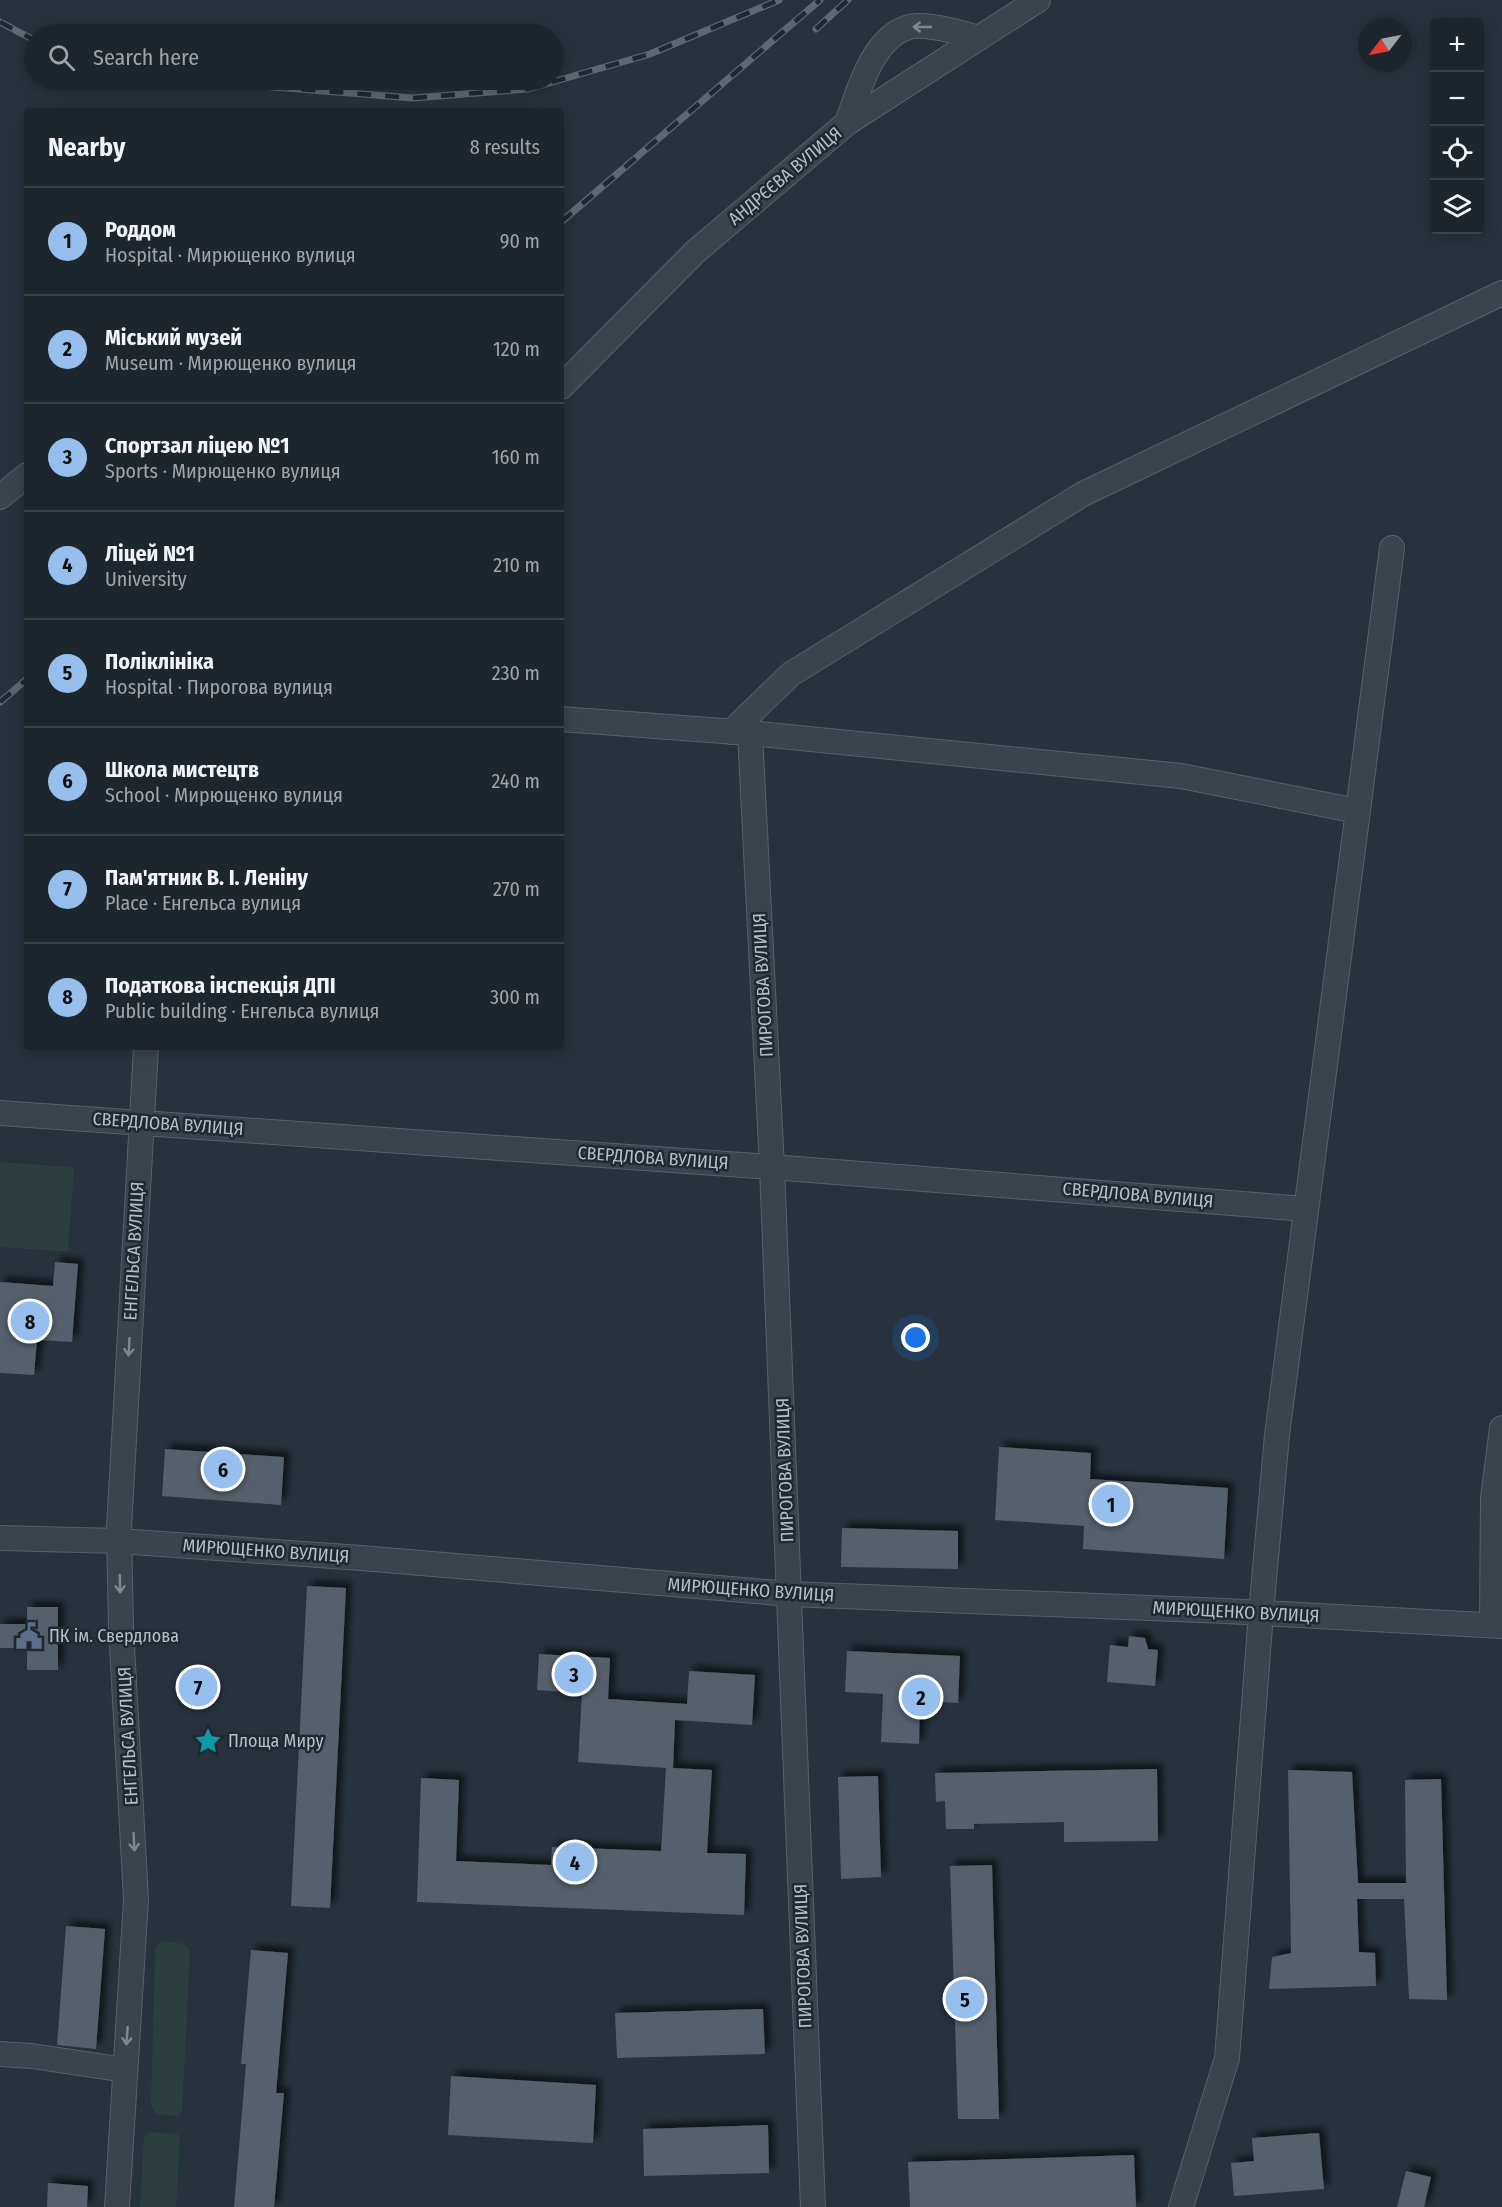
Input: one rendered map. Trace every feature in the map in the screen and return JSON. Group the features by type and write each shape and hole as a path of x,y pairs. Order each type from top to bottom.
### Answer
{"street":[{"name":"АНДРЄЄВА ВУЛИЦЯ","path":"564,384 694,252 847,123 1038,0"},
{"path":"847,123 864,76 885,40 907,27 935,27 979,38"},
{"path":"741,733 791,674 1083,494 1502,292"},
{"path":"0,497 24,477"},
{"path":"1181,2207 1227,2058 1277,1435 1392,548"},
{"path":"564,719 741,733 1181,776 1357,812"},
{"name":"ПИРОГОВА ВУЛИЦЯ","path":"741,733 772,1167 813,2207"},
{"path":"140,1121 146,1050"},
{"name":"СВЕРДЛОВА ВУЛИЦЯ","path":"0,1113 772,1167 1306,1209"},
{"name":"ЕНГЕЛЬСА ВУЛИЦЯ","path":"117,2207 136,1899 120,1607 119,1541 140,1121"},
{"path":"1497,1626 1493,1498 1502,1428"},
{"name":"МИРЮЩЕНКО ВУЛИЦЯ","path":"0,1538 119,1541 373,1559 790,1594 1261,1613 1497,1626"},
{"path":"0,2054 32,2056 125,2070"}],"green space":[{"path":"0,1162 74,1167 68,1252 0,1247"},
{"path":"164,1941 184,1945 190,1954 182,2111 179,2116 155,2114 151,2105 155,1949 158,1943"},
{"path":"149,2132 177,2134 180,2138 176,2207 140,2207 144,2138"}],"building":[{"path":"55,1262 78,1264 72,1342 37,1340 34,1375 0,1373 0,1282 53,1286"},
{"path":"999,1447 1091,1453 1090,1479 1228,1488 1224,1559 1083,1549 1084,1526 995,1520"},
{"path":"165,1449 284,1457 281,1505 162,1496"},
{"path":"842,1528 958,1531 958,1569 841,1567"},
{"path":"307,1586 346,1588 330,1908 291,1906"},
{"name":"ПК ім. Свердлова","path":"27,1607 58,1607 58,1670 27,1670 27,1648 0,1648 0,1624 27,1624"},
{"path":"1129,1636 1145,1638 1148,1649 1158,1650 1155,1686 1107,1682 1110,1645 1128,1647"},
{"path":"847,1651 960,1656 958,1703 920,1701 919,1744 881,1742 883,1694 845,1692"},
{"path":"539,1654 610,1658 608,1699 687,1704 689,1671 755,1675 752,1725 675,1720 673,1768 712,1770 707,1853 746,1854 744,1915 417,1902 421,1778 459,1780 456,1861 551,1865 552,1847 661,1851 666,1768 578,1762 582,1693 537,1690"},
{"path":"1157,1769 1158,1841 1064,1842 1064,1822 974,1824 974,1829 946,1829 945,1801 936,1802 935,1773"},
{"path":"1288,1770 1352,1772 1358,1883 1406,1883 1405,1780 1441,1779 1447,2000 1409,1999 1404,1899 1357,1899 1359,1952 1375,1953 1376,1986 1269,1989 1272,1957 1291,1953"},
{"path":"878,1776 881,1877 841,1879 838,1777"},
{"path":"992,1865 999,2119 958,2119 950,1866"},
{"path":"66,1926 105,1929 96,2049 57,2045"},
{"path":"251,1950 288,1953 276,2093 284,2093 274,2207 234,2207 246,2064 241,2064"},
{"path":"763,2009 765,2054 617,2058 615,2013"},
{"path":"451,2076 596,2085 593,2143 448,2135"},
{"path":"768,2125 769,2173 644,2176 643,2129"},
{"path":"1319,2133 1324,2189 1234,2196 1231,2163 1254,2161 1252,2138"},
{"path":"1134,2155 1136,2207 910,2207 908,2162"},
{"path":"1406,2171 1431,2177 1424,2207 1397,2207"},
{"path":"48,2183 88,2186 87,2207 47,2207"}],"railway":[{"path":"564,79 650,54 779,0"},
{"path":"564,219 820,0"},
{"path":"816,29 848,0"},
{"path":"0,22 24,35"},
{"path":"311,90 413,98 515,90"},
{"path":"0,702 24,682"}],"place":[{"name":"Податкова інспекція ДПІ","path":"30,1321"},
{"name":"Школа мистецтв","path":"223,1469"},
{"name":"Роддом","path":"1111,1504"},
{"name":"ПК ім. Свердлова","path":"29,1636"},
{"name":"Спортзал ліцею №1","path":"574,1674"},
{"name":"Пам'ятник В. І. Леніну","path":"198,1687"},
{"name":"Міський музей","path":"921,1697"},
{"name":"Площа Миру","path":"208,1741"},
{"name":"Ліцей №1","path":"575,1862"},
{"name":"Поліклініка","path":"965,1999"}]}
